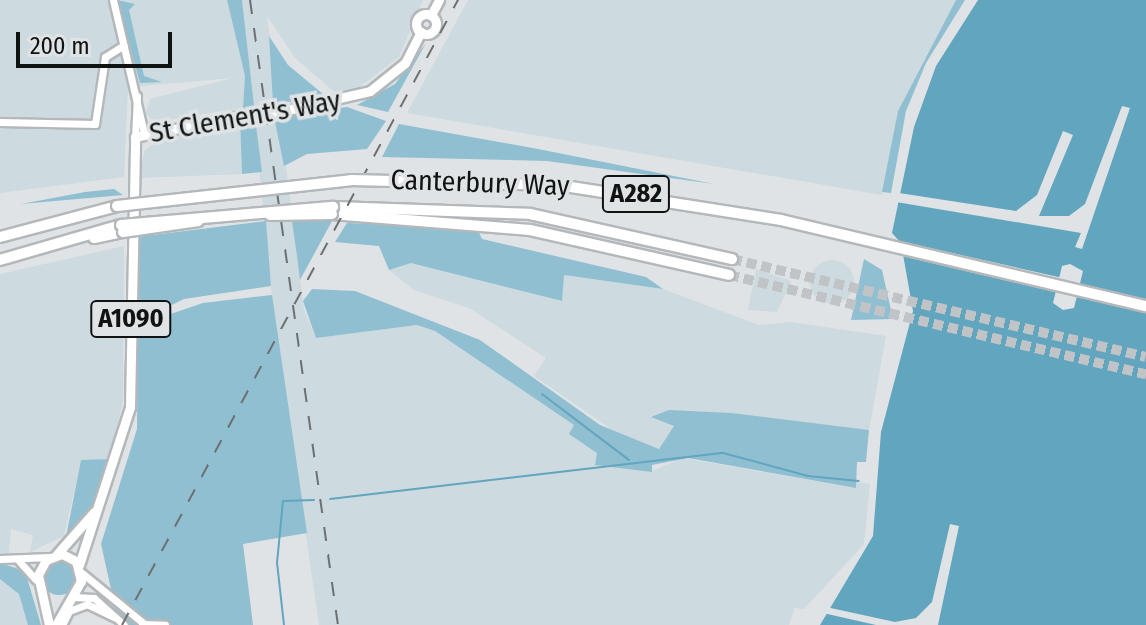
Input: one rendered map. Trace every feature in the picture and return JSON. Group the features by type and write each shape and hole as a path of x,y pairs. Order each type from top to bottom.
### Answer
{"highway":[{"name":"Canterbury Way","path":"0,237 117,206 351,180 558,185 781,220 1146,306"},
{"name":"Canterbury Way","path":"360,211 530,230 729,275"},
{"name":"Canterbury Way","path":"0,260 122,228 246,216 360,211 530,214 732,259"}],"main road":[{"name":"St Clement's Way","path":"140,135 248,114 283,111 370,91 405,63 421,32 435,29 431,15 439,0"},
{"name":"A1090","path":"56,625 72,599 130,407 135,154 140,135"},
{"name":"A1090","path":"37,584 54,556 97,510"},
{"path":"54,556 80,568"},
{"path":"37,584 49,625"},
{"path":"42,596 54,604 72,599"}],"street":[{"path":"113,0 137,96 140,135"},
{"path":"0,122 95,124 105,57 124,45"},
{"path":"0,559 54,556"},
{"path":"13,559 30,566 37,584"},
{"path":"80,568 142,624 165,625"},
{"path":"72,599 91,597 124,625"},
{"path":"62,625 69,611 87,604 114,617"}],"shaded area":[{"path":"0,0 227,0 245,76 243,108 154,122 146,113 150,99 233,78 128,87 124,177 0,193"},
{"path":"117,0 135,4 129,10 144,76 162,82 140,83"},
{"path":"227,0 242,0 254,106 243,108 245,76"},
{"path":"242,0 423,0 399,57 349,95 338,95 295,58 267,16 304,310 316,338 417,325 435,331 574,425 597,453 595,464 652,471 683,458 855,488 856,482 870,484 864,544 804,609 795,608 789,625 319,625 274,315"},
{"path":"468,0 956,0 898,111 882,195 407,113"},
{"path":"956,0 965,0 926,63 906,111 891,193 882,192 898,111"},
{"path":"978,0 1146,0 1146,625 820,625 873,536 881,432 913,311 901,243 892,233 914,127 936,66","holes":["1070,264 1083,271 1074,308 1063,310 1053,303 1062,266"]},
{"path":"269,36 288,65 329,99 273,103"},
{"path":"426,43 388,112 357,105 395,84"},
{"path":"347,107 386,121 367,149 307,154 284,166 274,117"},
{"path":"255,118 262,172 242,174 240,119"},
{"path":"240,119 242,174 138,178 145,150 156,141"},
{"path":"399,124 714,184 547,161 382,157"},
{"path":"114,189 123,195 21,204 85,192"},
{"path":"266,221 271,286 184,299 157,312 140,310 136,237"},
{"path":"292,221 332,221 300,280 297,256"},
{"path":"347,223 477,228 482,239 646,277 663,289 564,275 562,301 411,263 389,270 379,246 335,242"},
{"path":"124,246 123,399 111,459 81,461 64,536 30,552 33,535 11,529 9,553 0,554 0,274"},
{"path":"864,259 882,270 893,319 851,320"},
{"path":"832,260 847,267 854,282 847,297 832,304 817,297 810,282 817,267"},
{"path":"411,263 561,301 563,275 663,289 759,325 791,322 886,336 869,430 669,410 653,418 675,426 660,449 624,438 534,376 546,358 469,308 414,290 389,270"},
{"path":"756,269 791,281 777,312 748,310"},
{"path":"312,289 355,291 480,340 600,425 659,449 674,426 651,417 669,410 731,413 869,430 866,462 857,462 856,488 688,458 652,465 652,472 595,465 597,453 569,434 574,425 435,331 417,325 316,338 303,301"},
{"path":"272,295 307,533 243,544 253,625 119,625 101,544 137,429 138,325 203,303"},
{"path":"111,459 91,508 66,537 81,460"},
{"path":"59,559 72,564 77,577 72,590 59,595 46,590 41,577 46,564"},
{"path":"0,563 25,571 41,625 28,625 19,594 0,579"},
{"path":"0,572 13,577 33,625 0,625"}],"pier":[{"path":"1122,106 1130,108 1082,249 1075,247 1081,233 896,202 899,193 1016,211 1037,195 1063,131 1073,135 1039,216 1069,216 1085,204"},
{"path":"890,239 1063,278 1060,293 897,255"},
{"path":"950,524 959,526 938,625 876,625 823,613 826,607 895,622 916,618 932,602"}],"waterway":[{"path":"542,394 629,460"},
{"path":"330,499 723,453 808,476 859,481"},
{"path":"284,625 277,563 283,501 314,500"}],"tunnel":[{"path":"732,259 1146,357"},
{"path":"729,275 1146,374"}],"railway":[{"path":"250,0 338,625"},
{"path":"122,625 458,0"}]}
